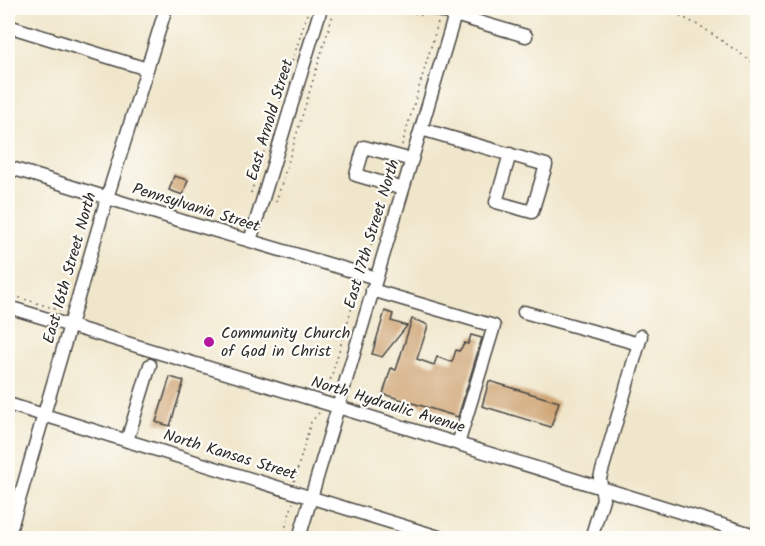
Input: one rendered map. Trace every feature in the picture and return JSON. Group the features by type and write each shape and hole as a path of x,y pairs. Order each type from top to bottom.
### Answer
{"street":[{"name":"East 16th Street North","path":"8,538 107,198 166,8"},
{"name":"East Arnold Street","path":"250,241 321,8"},
{"path":"429,12 456,11 526,36"},
{"name":"East 17th Street North","path":"299,538 456,11"},
{"path":"8,26 147,69"},
{"path":"421,129 510,154 546,165 532,212 496,202 510,154"},
{"path":"403,189 356,175 364,147 412,160"},
{"name":"Pennsylvania Street","path":"8,167 250,241 494,326 458,444"},
{"name":"North Hydraulic Avenue","path":"8,307 758,536"},
{"path":"524,312 640,340 600,478 603,499 591,538"},
{"path":"127,441 150,364"},
{"name":"North Kansas Street","path":"8,404 442,538"}],"path":[{"path":"251,193 309,8"},
{"path":"276,202 335,8"},
{"path":"396,8 429,12"},
{"path":"664,8 702,27 758,67"}],"building":[{"path":"174,176 188,180 183,195 169,190"},
{"path":"385,311 393,314 391,321 407,326 382,357 372,354"},
{"path":"412,319 428,326 417,359 434,365 437,357 452,362 456,350 459,351 465,343 468,344 471,335 482,338 458,417 383,394 391,368 396,370"},
{"path":"170,377 184,381 170,426 156,422"},
{"path":"489,381 559,402 551,427 482,406"}],"place":[{"name":"Community Church of God in Christ","path":"209,342"}]}
